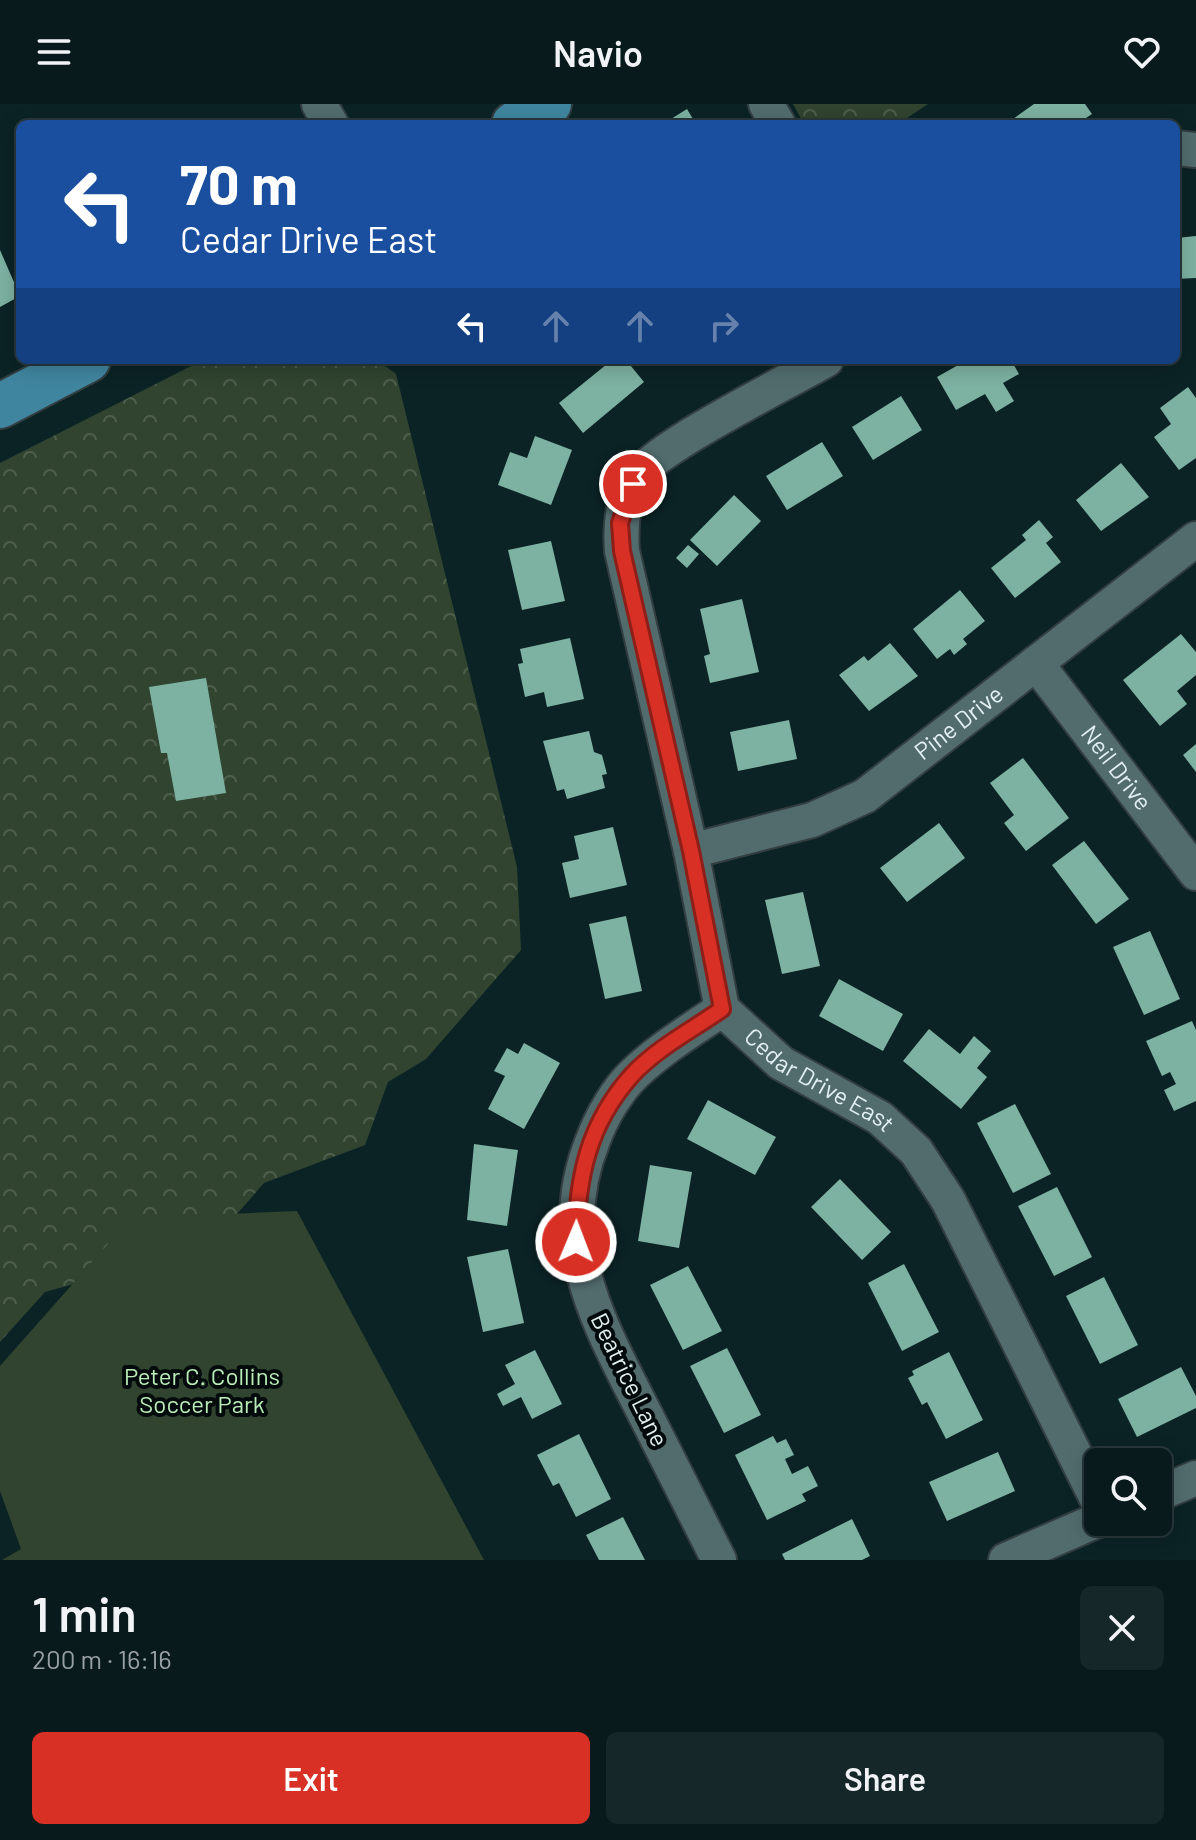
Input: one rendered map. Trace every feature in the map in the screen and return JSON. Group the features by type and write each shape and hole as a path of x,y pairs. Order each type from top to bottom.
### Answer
{"main road":[{"path":"521,120 549,104"},
{"path":"0,406 80,364"}],"street":[{"name":"Cedar Drive East","path":"819,364 667,451 642,470 633,484 620,523 622,551 691,851 722,1009 781,1063 880,1118 916,1151 948,1200 1084,1473"},
{"name":"Pine Drive","path":"691,851 812,820 865,796 1196,539"},
{"name":"Neil Drive","path":"1036,663 1196,873"},
{"name":"Beatrice Lane","path":"719,1560 606,1336 587,1292 576,1242 577,1193 582,1166 599,1123 632,1075 684,1033 722,1009"},
{"path":"1172,1488 1196,1478"},
{"path":"1006,1560 1084,1526"}],"green space":[{"path":"793,104 928,104 904,120 802,120"},
{"path":"195,364 382,364 396,374 517,867 521,950 426,1059 388,1082 365,1145 264,1183 208,1247 45,1292 0,1342 0,463"},
{"name":"Peter C. Collins Soccer Park","path":"297,1211 484,1560 2,1560 21,1549 0,1491 0,1366 131,1218"}],"building":[{"path":"1034,104 1085,104 1092,114 1083,120 1012,120"},
{"path":"687,109 694,120 669,120"},
{"path":"1196,236 1196,278 1180,279 1180,238"},
{"path":"0,250 16,287 16,298 0,307"},
{"path":"607,364 629,364 644,382 583,433 559,403"},
{"path":"960,364 1013,364 1019,374 1003,383 1014,401 996,412 985,394 956,410 937,377"},
{"path":"1188,387 1196,398 1196,458 1179,470 1154,437 1171,424 1160,408"},
{"path":"901,396 922,430 873,460 852,427"},
{"path":"535,436 572,450 551,505 498,485 510,452 527,458"},
{"path":"822,442 843,476 787,510 766,476"},
{"path":"1121,463 1149,497 1101,531 1076,500"},
{"path":"734,495 761,521 717,566 690,540"},
{"path":"1039,520 1053,537 1046,543 1061,562 1015,598 991,568 1026,540 1022,535"},
{"path":"551,541 565,601 522,610 508,550"},
{"path":"688,545 699,554 687,568 676,558"},
{"path":"960,590 985,621 963,639 967,644 954,655 950,649 937,659 913,629"},
{"path":"742,599 759,672 710,683 704,656 710,654 700,609"},
{"path":"1181,634 1196,652 1196,675 1177,691 1187,704 1160,726 1123,680"},
{"path":"570,638 584,699 547,707 544,692 525,697 518,664 523,663 520,649"},
{"path":"890,643 918,676 869,711 839,675 864,656 868,661"},
{"path":"206,678 226,793 176,801 167,753 161,753 149,687"},
{"path":"789,720 797,759 738,771 730,732"},
{"path":"589,731 594,752 602,755 607,774 602,775 605,788 567,799 564,789 557,791 543,741"},
{"path":"1196,744 1196,772 1183,755"},
{"path":"1023,758 1069,818 1026,851 1004,823 1014,815 990,783"},
{"path":"939,823 965,858 907,902 880,868"},
{"path":"613,827 627,885 570,898 562,863 579,859 574,836"},
{"path":"1084,841 1129,899 1096,924 1052,865"},
{"path":"803,892 820,966 782,974 765,900"},
{"path":"626,916 642,991 605,999 589,924"},
{"path":"1150,931 1180,999 1144,1015 1113,947"},
{"path":"839,979 903,1014 883,1051 819,1016"},
{"path":"1192,1021 1196,1030 1196,1101 1174,1111 1164,1090 1176,1084 1170,1072 1162,1076 1146,1041"},
{"path":"929,1029 960,1054 974,1036 991,1051 977,1068 987,1077 961,1109 903,1061"},
{"path":"524,1043 560,1063 524,1129 488,1109 505,1076 494,1071 507,1048 518,1054"},
{"path":"708,1100 776,1137 755,1175 687,1139"},
{"path":"1015,1104 1051,1174 1013,1193 977,1123"},
{"path":"474,1144 518,1150 507,1226 467,1220"},
{"path":"650,1165 692,1172 679,1248 638,1241"},
{"path":"840,1179 891,1232 862,1260 811,1207"},
{"path":"1057,1187 1092,1257 1054,1276 1018,1206"},
{"path":"508,1249 524,1323 483,1332 467,1257"},
{"path":"904,1264 939,1332 902,1351 868,1283"},
{"path":"688,1266 722,1331 683,1350 650,1285"},
{"path":"1104,1277 1138,1345 1100,1364 1066,1296"},
{"path":"727,1348 761,1415 724,1433 690,1366"},
{"path":"535,1350 562,1404 532,1419 521,1397 503,1406 497,1394 515,1384 505,1365"},
{"path":"949,1352 983,1420 946,1439 927,1402 922,1405 908,1378 914,1375 912,1371"},
{"path":"1181,1367 1196,1396 1196,1408 1137,1437 1118,1399"},
{"path":"579,1434 611,1499 576,1517 559,1483 553,1486 537,1455"},
{"path":"773,1436 777,1443 786,1439 794,1455 785,1459 792,1474 808,1466 818,1486 802,1494 806,1501 767,1520 735,1455"},
{"path":"998,1452 1015,1491 947,1521 929,1482"},
{"path":"623,1517 645,1560 599,1560 586,1535"},
{"path":"852,1519 870,1556 862,1560 785,1560 782,1554"}],"route":[{"path":"576,1242 577,1193 582,1166 599,1123 632,1075 684,1033 722,1009 691,851 622,551 620,523 633,484"}]}
